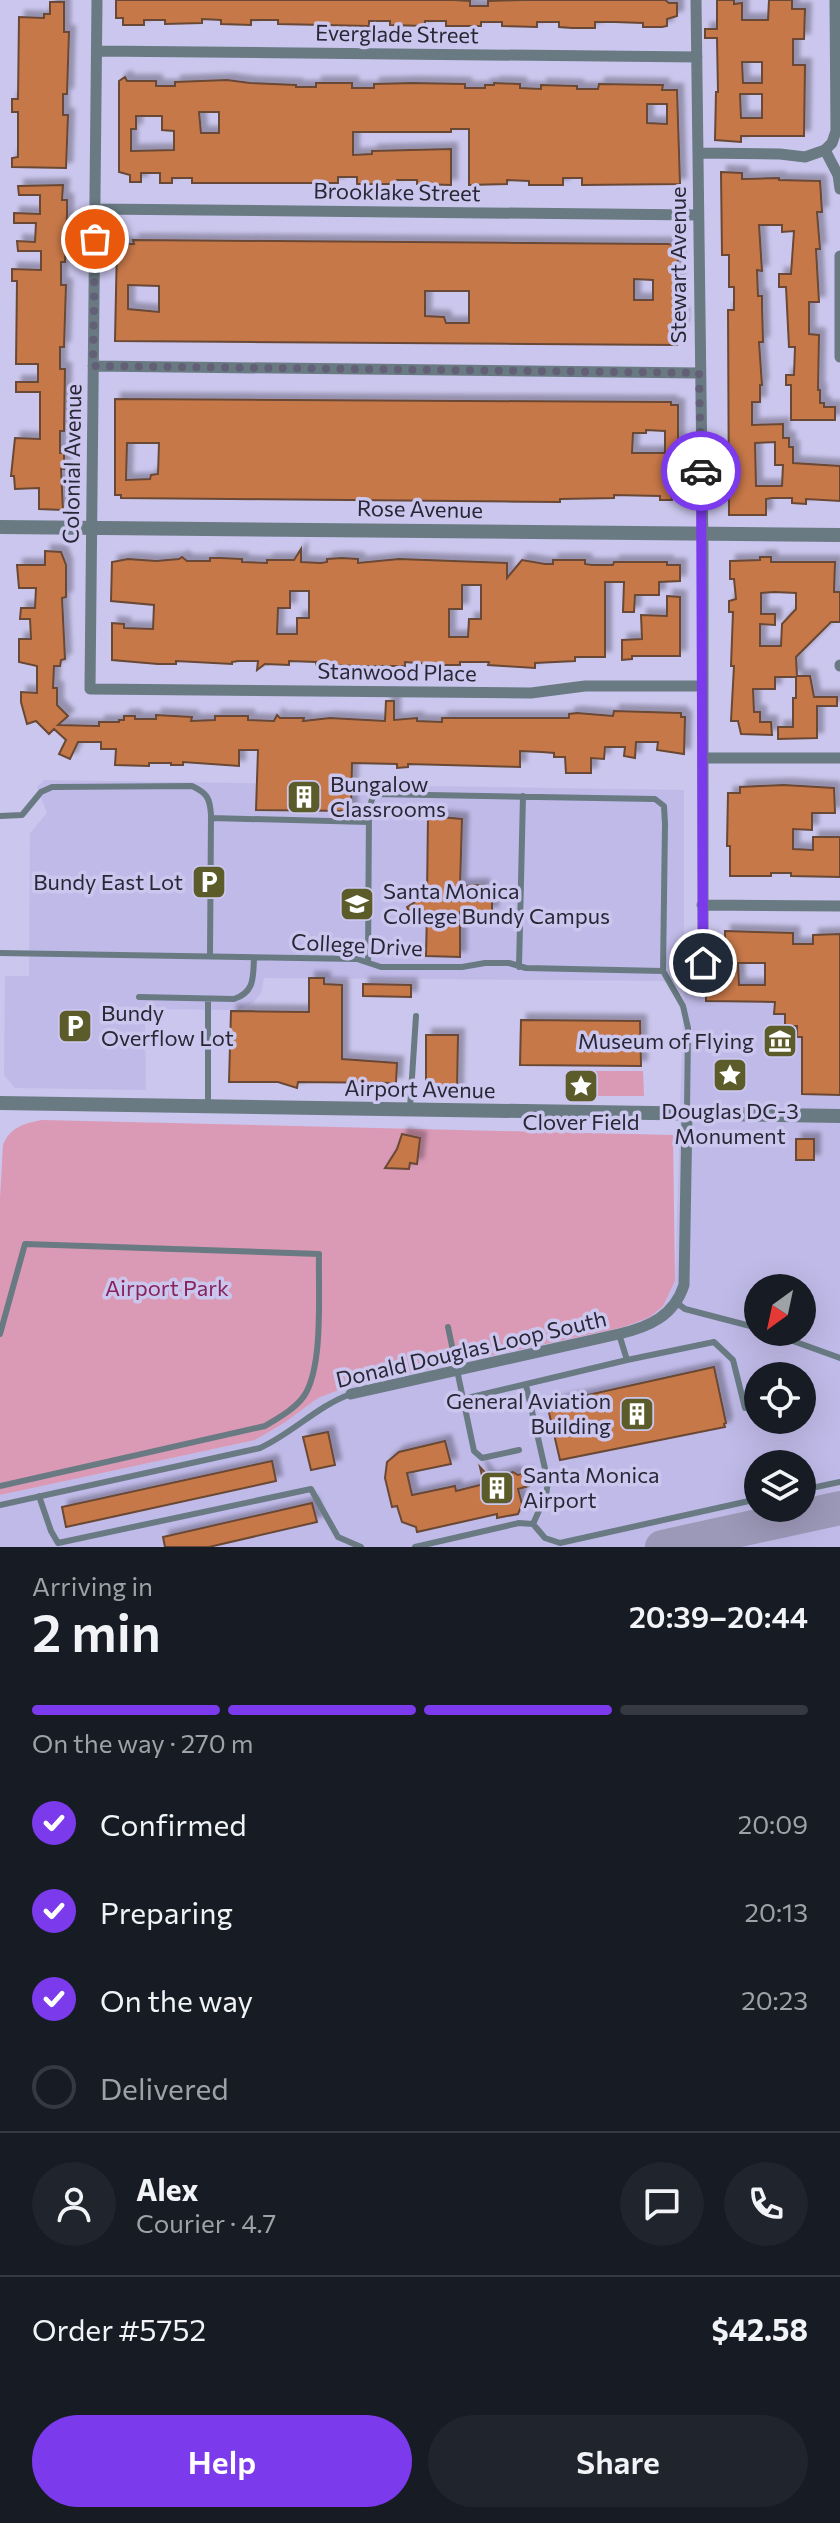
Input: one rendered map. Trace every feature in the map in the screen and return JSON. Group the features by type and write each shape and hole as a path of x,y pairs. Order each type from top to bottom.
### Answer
{"street":[{"name":"Colonial Avenue","path":"90,689 97,0"},
{"name":"Stewart Avenue","path":"696,0 703,963"},
{"path":"698,153 805,157 825,150 832,143 836,131 835,0"},
{"name":"Everglade Street","path":"97,51 697,57"},
{"path":"825,150 838,175 840,189"},
{"name":"Brooklake Street","path":"95,209 698,215"},
{"path":"840,256 840,357"},
{"path":"93,366 699,373"},
{"name":"Rose Avenue","path":"0,527 840,535"},
{"name":"Stanwood Place","path":"90,689 531,693 585,686 703,686"},
{"path":"703,758 840,758"},
{"path":"702,905 840,906"},
{"name":"Airport Avenue","path":"0,1103 410,1112 840,1116"},
{"path":"677,1303 684,1285 687,1115"},
{"name":"Donald Douglas Loop South","path":"351,1394 619,1334 648,1325 677,1303"}],"lane":[{"path":"0,816 22,815 41,792 52,787 192,786 205,792 210,799 211,818 210,955"},
{"path":"368,962 369,822 370,800 374,794 647,798 661,802 665,824 663,971 683,1006 688,1028 687,1115"},
{"path":"519,967 523,796"},
{"path":"211,818 369,822"},
{"name":"College Drive","path":"0,953 357,959 381,967 462,967 509,963 519,967 663,971"},
{"path":"139,997 234,999 251,988 254,958"},
{"path":"208,999 208,1108"},
{"path":"410,1112 416,1016"},
{"path":"0,1334 25,1244 319,1254 316,1370 304,1397 287,1412 265,1426 0,1486"},
{"path":"677,1303 685,1309 744,1324"},
{"path":"448,1327 474,1451 482,1458 519,1450"},
{"path":"619,1334 627,1360"},
{"path":"463,1399 714,1342 733,1360 744,1404"},
{"path":"807,1346 840,1358"},
{"path":"526,1385 548,1482 546,1495 533,1524"},
{"name":"Donald Douglas Loop South","path":"0,1505 260,1448 289,1433 324,1406 351,1394"},
{"path":"816,1487 840,1482"},
{"path":"39,1496 58,1543 311,1489 338,1537 361,1547"},
{"path":"415,1547 519,1523 533,1524 545,1538 560,1543 744,1502"}],"shaded area":[{"name":"Santa Monica College Bundy Campus","path":"44,780 684,790 684,981 264,978 261,993 253,1003 238,1010 151,1009 145,1016 146,1090 15,1088 4,1075 5,976 29,976 30,833 47,813 37,787"},
{"path":"684,981 840,984 840,1547 0,1547 0,1495 255,1440 318,1398 349,1386 624,1327 650,1317 663,1306 675,1281"}],"green space":[{"path":"596,1071 643,1071 644,1096 596,1096"},
{"name":"Airport Park","path":"42,1120 673,1135 675,1281 663,1306 650,1317 624,1327 349,1386 318,1398 255,1440 0,1495 0,1198 3,1145 19,1127"}],"building":[{"path":"116,0 454,0 470,1 470,6 488,6 488,1 665,0 677,3 677,16 667,19 667,26 662,27 615,22 595,22 595,28 559,27 559,22 537,22 537,27 502,26 502,22 481,22 481,26 446,26 446,21 425,21 425,26 369,21 369,26 278,24 278,20 251,20 251,25 221,24 221,20 202,19 202,23 165,24 165,20 144,20 144,25 123,25 123,18 116,18"},
{"path":"717,0 742,3 742,20 768,20 769,0 792,0 792,9 805,9 804,39 793,39 793,65 805,65 804,136 741,136 741,142 715,140 717,38 705,38 705,29 717,29","holes":["742,62 762,62 762,83 743,83","740,94 762,94 762,118 741,118"]},
{"path":"50,2 64,2 64,32 69,32 67,94 63,94 63,115 68,115 66,168 12,167 12,158 18,157 18,112 12,112 12,99 18,99 19,17 44,18 44,14 50,14"},
{"path":"125,77 127,81 156,81 156,86 227,80 296,87 316,87 316,83 352,83 352,88 412,83 465,84 465,88 485,88 485,85 494,83 520,84 520,88 541,89 541,85 598,89 599,84 663,85 662,90 677,90 680,184 582,185 582,178 563,178 563,185 529,185 529,181 507,180 507,184 469,185 469,129 451,129 451,132 353,132 353,155 372,154 372,151 451,149 451,185 417,184 417,180 397,180 397,184 357,184 357,177 338,177 338,183 192,183 192,178 172,178 172,183 160,183 160,173 141,173 141,182 130,182 130,175 119,172 119,81","holes":["647,104 667,104 667,124 647,123","199,112 219,112 219,133 201,133","136,116 162,116 162,130 174,131 174,150 131,151 131,129 136,129"]},
{"path":"721,172 742,173 742,179 820,181 822,212 817,212 820,249 816,249 819,302 809,302 809,334 819,335 820,403 824,403 824,407 835,407 835,420 791,420 791,385 786,385 786,375 794,375 795,347 789,347 786,287 779,287 779,274 791,274 794,231 782,232 782,225 759,225 762,271 757,270 758,296 762,296 763,342 759,342 762,385 760,402 752,402 752,425 783,424 783,438 789,438 789,447 793,447 793,463 840,466 840,501 806,499 806,504 792,503 792,498 772,498 766,499 766,515 729,515 728,310 734,310 734,287 729,287 729,255 722,255","holes":["775,442 775,465 783,465 782,486 756,486 755,443"]},
{"path":"63,185 62,200 67,200 67,215 65,262 61,262 61,285 66,285 64,347 60,347 60,369 65,369 64,431 60,431 60,453 64,453 64,469 61,469 63,510 39,509 39,488 15,489 14,476 11,476 15,438 40,439 40,392 16,392 16,382 38,382 38,364 16,364 17,281 12,281 12,269 41,270 41,251 18,251 17,241 35,242 36,223 14,223 14,213 40,214 40,195 19,195 18,186"},
{"path":"133,240 668,244 678,246 677,313 682,313 682,327 677,345 115,341 117,244 134,244","holes":["634,279 653,280 653,300 634,300","128,285 159,286 159,312 128,309","425,291 469,291 469,323 446,323 444,317 425,316"]},
{"path":"115,399 671,402 671,405 678,405 678,491 671,491 672,500 660,500 660,496 614,495 614,498 560,499 560,502 121,498 121,495 115,495","holes":["646,430 665,431 665,453 632,453 633,433 646,433","127,443 159,443 158,474 151,475 150,479 126,480"]},
{"path":"301,549 301,562 321,563 327,562 327,559 342,558 358,559 358,563 399,559 507,563 507,578 522,560 553,564 553,560 585,560 585,564 592,565 667,562 667,565 680,565 680,581 659,582 659,595 635,595 634,612 623,612 624,582 605,582 605,657 575,657 575,661 535,663 535,668 488,665 489,662 442,665 405,662 405,666 362,666 289,661 289,665 265,664 257,670 258,661 232,664 176,661 176,664 158,664 112,660 112,623 124,624 124,628 153,629 154,605 111,601 112,562 182,557 187,561 210,561 210,558 267,563 267,560 294,560","holes":["462,585 481,585 481,619 469,619 468,637 449,637 449,609 462,609","290,591 309,591 309,618 297,618 297,634 277,634 278,608 290,608"]},
{"path":"45,551 61,552 66,565 66,597 62,598 65,659 61,660 60,666 54,666 53,688 57,688 57,705 68,716 58,725 99,726 99,722 124,720 124,716 156,719 156,715 192,717 191,721 215,720 215,716 248,716 248,720 274,721 277,715 280,718 304,718 303,721 330,718 385,721 386,701 394,701 394,720 417,718 417,721 442,722 442,718 569,718 569,714 577,713 613,716 614,711 681,713 681,717 685,717 684,754 657,750 658,742 636,742 635,758 624,756 625,747 605,747 604,759 591,758 591,773 566,773 565,757 554,757 554,753 520,751 520,767 408,764 408,767 397,768 397,764 352,763 351,811 256,810 258,750 239,750 239,766 183,762 183,765 115,765 116,749 101,749 101,742 78,742 70,759 59,754 66,740 54,729 49,734 36,721 27,724 21,702 21,692 37,693 37,666 19,662 19,639 31,639 30,619 20,619 21,608 35,608 36,588 19,588 17,565 45,565"},
{"path":"760,557 771,557 771,562 835,562 834,592 840,592 840,622 831,622 796,657 797,676 810,676 814,697 837,697 837,706 817,706 817,738 778,739 778,727 793,727 796,677 775,677 775,689 753,689 754,712 760,712 760,722 771,722 772,735 741,734 738,721 731,721 734,666 731,666 733,612 729,612 729,601 736,599 734,579 730,579 730,561 760,560","holes":["761,593 796,593 796,609 782,624 781,646 760,646 760,624 775,625 775,614 761,614"]},
{"path":"667,596 680,597 680,656 632,656 632,659 622,660 622,640 642,639 641,615 667,616"},
{"path":"784,785 834,788 835,813 812,813 812,830 793,829 793,849 813,850 813,837 840,837 840,877 791,876 791,873 730,876 728,793 740,793 740,787"},
{"name":"Santa Monica College Bundy Campus","path":"428,816 462,819 460,886 483,885 482,901 492,901 492,912 460,912 460,957 426,956 427,911 413,919 407,907 415,902 417,893 427,895"},
{"path":"725,931 793,933 793,944 813,944 813,935 840,934 840,1095 802,1094 802,1037 797,1037 797,1026 785,1026 785,1014 774,1014 775,1002 706,1001 706,984 726,986","holes":["738,963 765,963 765,985 739,985"]},
{"path":"309,978 324,978 324,984 342,985 342,1059 397,1063 396,1083 298,1082 297,1088 278,1082 229,1082 231,1011 309,1012"},
{"path":"363,984 411,985 411,997 363,996"},
{"path":"521,1020 640,1021 641,1066 520,1065"},
{"path":"426,1035 458,1035 457,1091 426,1089"},
{"path":"402,1134 420,1138 417,1164 410,1163 409,1169 385,1168 397,1149"},
{"path":"796,1139 814,1139 814,1160 796,1160"},
{"name":"General Aviation Building","path":"714,1367 725,1427 560,1460 547,1404"},
{"path":"328,1432 335,1465 311,1470 303,1437"},
{"name":"Santa Monica Airport","path":"445,1441 451,1464 407,1473 412,1495 455,1486 456,1491 484,1484 480,1467 490,1478 513,1472 518,1475 526,1473 529,1486 518,1489 522,1504 518,1514 497,1518 497,1514 417,1532 416,1527 402,1522 397,1506 392,1507 385,1478 387,1462 399,1452"},
{"path":"272,1461 276,1481 66,1527 62,1507"},
{"path":"312,1503 317,1522 209,1547 165,1547 163,1537"}],"taxiway":[{"path":"662,1547 840,1508"}],"way so far":[{"path":"95,239 93,366 699,373 701,471"}],"place":[{"name":"Bungalow Classrooms","path":"304,797"},
{"name":"Bundy East Lot","path":"209,882"},
{"name":"Santa Monica College Bundy Campus","path":"357,904"},
{"name":"Bundy Overflow Lot","path":"75,1026"},
{"name":"Museum of Flying","path":"780,1041"},
{"name":"Douglas DC-3 Monument","path":"730,1075"},
{"name":"Clover Field","path":"581,1086"},
{"name":"General Aviation Building","path":"637,1414"},
{"name":"Santa Monica Airport","path":"497,1488"}],"route":[{"path":"701,471 703,963"}]}
